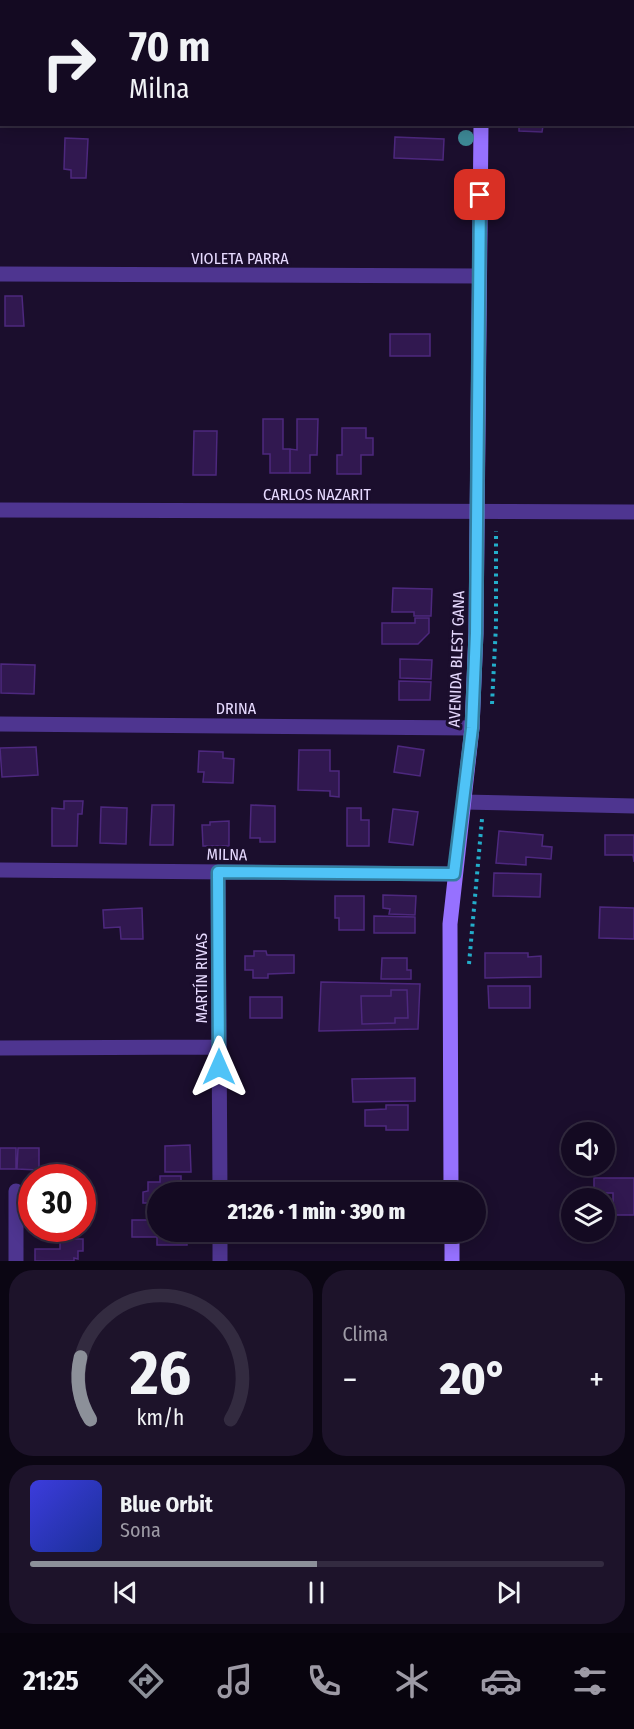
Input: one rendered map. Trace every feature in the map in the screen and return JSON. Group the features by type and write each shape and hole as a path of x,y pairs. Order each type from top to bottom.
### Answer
{"street":[{"name":"AVENIDA BLEST GANA","path":"451,1182 449,966 454,874 472,728 476,633 481,126"},
{"name":"VIOLETA PARRA","path":"0,274 479,276"},
{"name":"CARLOS NAZARIT","path":"0,510 634,512"},
{"name":"DRINA","path":"0,724 472,728"},
{"path":"464,802 634,806"},
{"name":"MILNA","path":"0,870 454,874"},
{"name":"MARTÍN RIVAS","path":"218,872 220,1182"},
{"path":"0,1048 219,1047"},
{"path":"16,1191 16,1261"},
{"path":"220,1242 220,1261"},
{"path":"452,1242 452,1261"}],"building":[{"path":"519,126 543,126 542,132 519,131"},
{"path":"395,137 444,139 443,160 394,158"},
{"path":"65,138 88,139 86,178 71,178 71,170 64,169"},
{"path":"5,296 22,296 24,326 5,326"},
{"path":"390,334 430,334 430,356 390,356"},
{"path":"263,419 283,419 283,449 290,449 290,473 270,473 270,454 263,454"},
{"path":"297,419 318,419 317,455 310,455 310,473 290,473 290,449 297,450"},
{"path":"342,428 366,428 366,438 373,438 373,455 361,455 361,474 337,474 337,455 342,455"},
{"path":"194,431 217,431 216,475 193,475"},
{"path":"393,588 432,589 431,616 414,616 414,612 392,612"},
{"path":"415,618 429,618 429,633 418,644 382,644 382,623 415,623"},
{"path":"400,659 432,660 431,679 400,678"},
{"path":"1,664 35,665 34,694 1,693"},
{"path":"399,681 431,682 430,700 399,700"},
{"path":"398,746 424,750 420,776 394,772"},
{"path":"36,747 38,775 2,777 0,748"},
{"path":"299,750 330,750 330,771 339,771 339,797 330,796 330,791 298,790"},
{"path":"199,751 223,752 223,758 234,759 233,783 203,782 204,772 198,772"},
{"path":"64,801 83,801 82,814 78,814 77,846 52,846 52,808 64,809"},
{"path":"152,805 174,805 173,845 150,845"},
{"path":"251,805 275,806 275,842 260,842 260,838 250,838"},
{"path":"101,807 127,808 126,844 100,843"},
{"path":"347,808 361,808 361,820 369,820 369,846 347,846"},
{"path":"393,809 418,812 413,845 389,842"},
{"path":"229,821 229,846 203,846 202,825"},
{"path":"499,831 543,835 542,846 552,847 551,859 526,857 526,865 496,863"},
{"path":"605,835 634,835 634,862 633,855 605,855"},
{"path":"494,873 541,874 540,897 493,896"},
{"path":"383,895 416,896 415,915 389,914 390,909 383,908"},
{"path":"335,896 364,896 364,930 339,930 339,918 335,918"},
{"path":"600,907 634,908 634,939 599,938"},
{"path":"142,908 143,939 121,939 120,927 104,928 103,910"},
{"path":"374,916 415,917 415,933 374,933"},
{"path":"254,951 266,951 267,955 294,955 294,973 268,974 268,978 253,978 253,970 245,970 245,956 254,956"},
{"path":"485,953 528,953 528,957 541,956 541,977 485,978"},
{"path":"382,958 407,958 407,970 411,970 411,979 381,979"},
{"path":"321,982 420,984 418,1029 319,1031"},
{"path":"488,986 530,986 530,1008 489,1008"},
{"path":"391,990 407,990 408,1018 395,1018 395,1023 362,1024 361,996 391,996"},
{"path":"250,997 282,997 282,1018 250,1018"},
{"path":"415,1078 415,1101 353,1102 352,1079"},
{"path":"386,1105 408,1105 408,1130 386,1130 386,1126 365,1126 365,1110 386,1109"},
{"path":"190,1145 191,1172 165,1172 165,1146"},
{"path":"0,1148 16,1148 16,1169 0,1169"},
{"path":"18,1148 39,1148 39,1164 18,1164 17,1169"},
{"path":"160,1176 181,1176 181,1182 160,1182"},
{"path":"594,1178 634,1178 634,1215 615,1215 615,1188 594,1188"},
{"path":"147,1191 147,1203 143,1203 143,1192"},
{"path":"132,1220 147,1220 147,1237 132,1237"},
{"path":"60,1242 83,1242 83,1251 78,1251 78,1259 74,1258 74,1261 35,1261 35,1249 60,1249"},
{"path":"157,1242 187,1242 187,1245 157,1245"}],"route":[{"path":"219,1067 218,872 454,874 472,728 476,633 480,195"}]}
